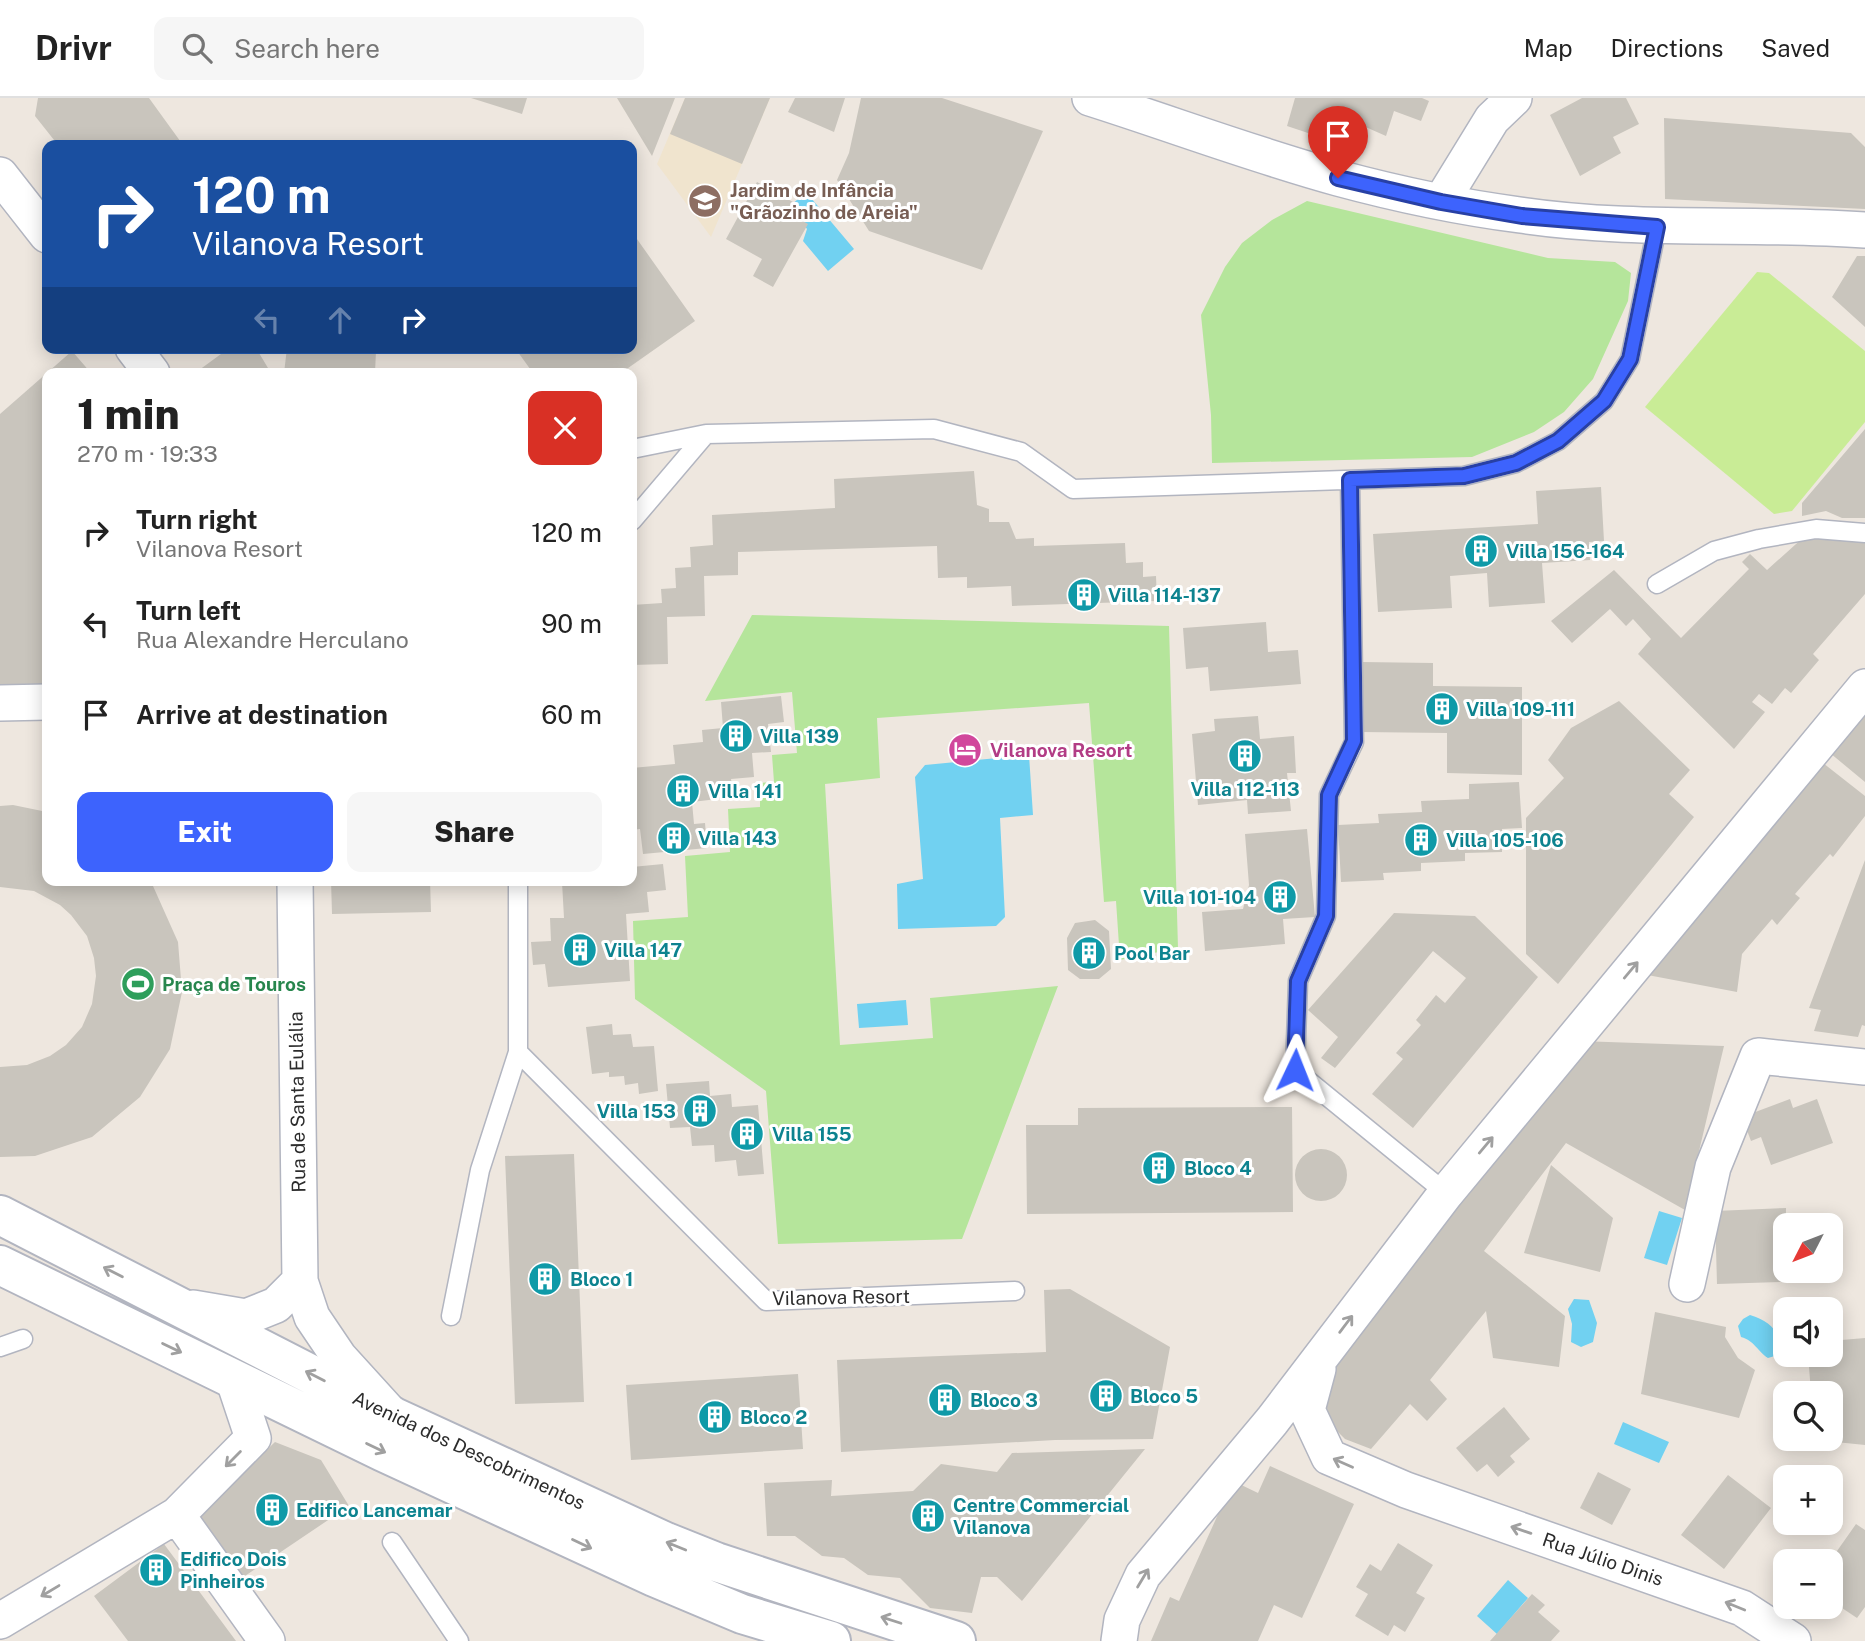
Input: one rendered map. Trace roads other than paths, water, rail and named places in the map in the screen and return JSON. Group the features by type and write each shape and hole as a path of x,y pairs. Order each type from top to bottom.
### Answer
{"main road":[{"name":"Avenida dos Descobrimentos","path":"0,1215 394,1417 666,1542 716,1562 956,1641"},
{"name":"Avenida dos Descobrimentos","path":"0,1265 383,1452 654,1577 742,1614 831,1641"}],"street":[{"path":"1441,202 1492,118 1514,98"},
{"path":"1096,99 1338,178 1441,202 1522,216 1657,227 1827,227 1865,230"},
{"path":"0,176 42,229"},
{"path":"138,354 148,368"},
{"path":"1119,1641 1122,1620 1143,1575 1272,1421 1446,1193 1865,687"},
{"path":"0,703 42,702"},
{"name":"Rua de Santa Eulália","path":"295,886 300,1281 312,1317 339,1357 394,1417"},
{"path":"1687,1284 1713,1167 1758,1056 1865,1067"},
{"path":"182,1307 246,1317 276,1305 300,1281"},
{"name":"Rua Júlio Dinis","path":"1322,1356 1307,1410 1329,1457 1406,1490 1742,1608 1793,1641"},
{"path":"0,1621 177,1515 253,1438 233,1377"},
{"path":"177,1515 267,1641"},
{"path":"742,1614 788,1641"}],"lane":[{"path":"637,448 706,434 934,429 1021,452 1073,489 1464,476 1516,463 1558,441 1604,401 1630,359 1657,227"},
{"path":"637,515 706,434"},
{"path":"1350,480 1354,741 1329,795 1326,916 1298,981 1295,1070 1446,1193"},
{"path":"1657,584 1714,551 1759,539 1816,528 1865,533"},
{"path":"451,1316 480,1170 518,1052 518,886"},
{"name":"Vilanova Resort","path":"518,1052 766,1301 1015,1291"},
{"path":"0,1347 23,1339"},
{"path":"392,1542 459,1641"}],"water":[{"path":"806,192 854,249 828,271 803,241 807,229 790,206"},
{"path":"1029,755 1033,815 1000,818 1005,917 996,926 898,929 897,884 923,879 915,777 925,765"},
{"path":"906,1000 908,1025 859,1028 857,1004"},
{"path":"1659,1211 1682,1218 1667,1265 1644,1258"},
{"path":"1574,1299 1589,1300 1597,1323 1593,1342 1581,1347 1571,1342 1572,1324 1568,1309"},
{"path":"1750,1315 1773,1328 1773,1356 1768,1358 1750,1341 1741,1337 1738,1326"},
{"path":"1623,1422 1669,1442 1659,1463 1614,1444"},
{"path":"1508,1580 1528,1598 1497,1634 1477,1616"}],"place":[{"name":"Jardim de Infância \"Grãozinho de Areia\"","path":"705,201"},
{"name":"Villa 156-164","path":"1481,551"},
{"name":"Villa 114-137","path":"1084,595"},
{"name":"Villa 109-111","path":"1442,709"},
{"name":"Villa 139","path":"736,736"},
{"name":"Vilanova Resort","path":"965,750"},
{"name":"Villa 112-113","path":"1245,756"},
{"name":"Villa 141","path":"683,791"},
{"name":"Villa 143","path":"674,838"},
{"name":"Villa 105-106","path":"1421,840"},
{"name":"Villa 101-104","path":"1280,897"},
{"name":"Villa 147","path":"580,950"},
{"name":"Pool Bar","path":"1089,953"},
{"name":"Praça de Touros","path":"138,984"},
{"name":"Villa 153","path":"700,1111"},
{"name":"Villa 155","path":"747,1134"},
{"name":"Bloco 4","path":"1159,1168"},
{"name":"Bloco 1","path":"545,1279"},
{"name":"Bloco 5","path":"1106,1396"},
{"name":"Bloco 3","path":"945,1400"},
{"name":"Bloco 2","path":"715,1417"},
{"name":"Edifico Lancemar","path":"272,1510"},
{"name":"Centre Commercial Vilanova","path":"928,1516"},
{"name":"Edifico Dois Pinheiros","path":"156,1570"}]}
